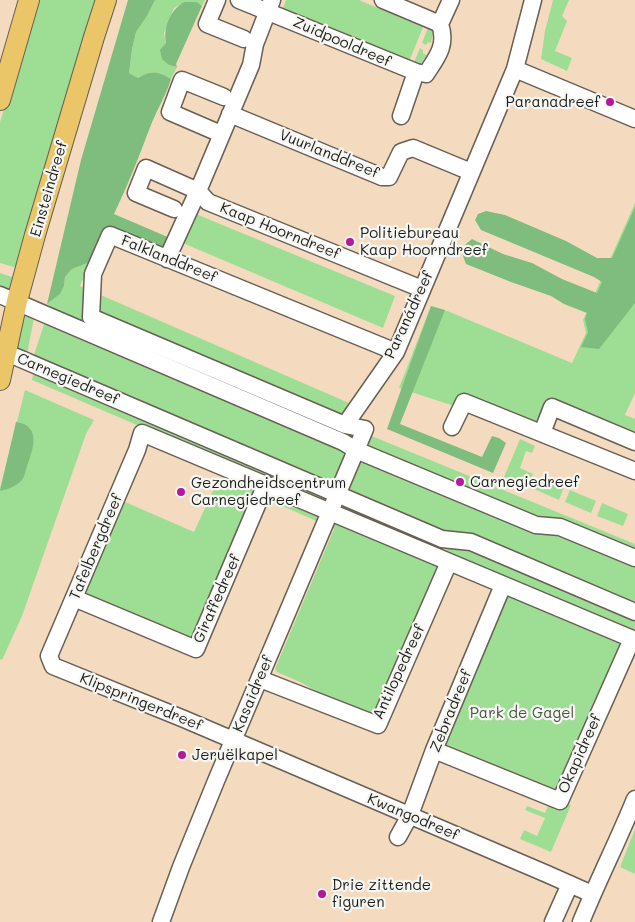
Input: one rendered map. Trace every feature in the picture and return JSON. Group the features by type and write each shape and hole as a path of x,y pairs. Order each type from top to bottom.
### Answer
{"main road":[{"path":"0,100 29,0"},
{"name":"Einsteindreef","path":"0,380 8,298 106,0"}],"street":[{"path":"217,0 207,24 244,39"},
{"path":"167,259 198,191 250,65 255,44 270,5 239,0"},
{"path":"383,0 440,24"},
{"path":"401,116 416,72 426,74 440,54 444,35 440,24 451,0"},
{"name":"Paranádreef","path":"345,425 396,352 515,69 533,0"},
{"name":"Zuidpooldreef","path":"270,5 416,72"},
{"path":"515,69 635,119"},
{"path":"221,134 170,112 182,80 224,97"},
{"name":"Vuurlanddreef","path":"230,114 382,177 389,177 401,152 413,148 471,172"},
{"name":"Kaap Hoorndreef","path":"174,209 136,193 146,168 198,191 208,202 422,289"},
{"name":"Falklanddreef","path":"345,425 91,317 93,274 110,235 396,352"},
{"path":"8,298 343,442 356,450 536,525 560,527 635,558"},
{"name":"Carnegiedreef","path":"3,351 442,539 471,542 635,612"},
{"path":"452,427 464,402 635,471"},
{"path":"542,433 552,407 635,442"},
{"path":"337,495 365,428 345,425"},
{"name":"Tafelbergdreef","path":"50,661 49,656 137,450 142,433 266,484"},
{"path":"266,484 633,639"},
{"name":"Giraffedreef","path":"74,598 196,649 266,484"},
{"name":"Kasaidreef","path":"161,922 181,866 337,495"},
{"name":"Antilopedreef","path":"260,679 378,725 449,562"},
{"name":"Zebradreef","path":"398,837 410,815 434,750 503,585"},
{"name":"Okapidreef","path":"434,750 560,801 633,639"},
{"name":"Klipspringerdreef","path":"50,661 53,666 184,719 234,742"},
{"name":"Kwangodreef","path":"234,742 410,815 592,894"},
{"path":"581,922 634,804"},
{"path":"553,922 570,884"}],"green space":[{"path":"38,0 101,0 21,269 0,263 0,122"},
{"path":"128,0 155,0 136,32 129,73 138,78 154,72 171,79 114,214 170,238 163,250 106,229 90,262 72,269 65,277 64,286 60,294 47,304 81,160"},
{"path":"155,0 205,0 202,6 197,2 184,2 174,8 164,33 169,65 177,67 171,79 154,72 138,78 129,73 136,32"},
{"path":"286,0 359,0 423,27 409,62 283,8"},
{"path":"553,0 569,0 562,16 567,21 555,51 572,58 567,71 541,59 545,31"},
{"path":"184,2 197,2 202,6 176,64 177,67 169,65 162,59 160,50 166,43 166,31 171,15"},
{"path":"429,25 434,27 431,43 428,42 426,45 422,43"},
{"path":"420,48 423,50 423,54 427,55 417,69 412,67"},
{"path":"635,203 635,393 625,415 635,419 635,434 550,408 540,434 399,388 431,306 445,310 572,363 586,333 583,320"},
{"path":"635,207 635,303 599,349 581,347 588,332 585,319 587,313 564,304 551,296 466,264 463,256 464,247 472,239 503,254 532,263 562,279 597,293 602,282 594,277 481,230 475,220 478,214 486,211 505,215 566,241 597,258 612,258"},
{"path":"191,212 395,296 383,328 178,241"},
{"name":"Park de Gagel","path":"90,262 80,286 349,403 340,423 635,544 635,635 560,801 434,750 502,585 449,562 378,725 300,682 277,672 275,669 334,529 258,495 196,649 74,598 116,498 194,532 215,486 221,488 230,465 32,380 34,369 30,367 50,306 47,304 60,294 64,286 65,277 72,269"},
{"path":"0,273 18,279 13,297 0,289"},
{"path":"431,306 445,310 400,424 482,457 492,436 499,438 506,443 493,473 387,429"},
{"path":"22,312 34,318 27,354 13,348"},
{"path":"25,390 94,420 86,434 22,616 2,660 0,659 0,488"},
{"path":"16,422 30,428 34,439 33,446 22,479 9,489 0,491"},
{"path":"520,439 535,446 532,453 526,451 520,468 533,474 528,487 504,477"},
{"path":"539,477 564,487 559,500 534,489"},
{"path":"570,490 596,501 591,513 565,502"},
{"path":"602,503 628,514 623,526 597,516"},
{"path":"549,803 571,805 551,852 520,839 524,830 537,836 545,818 525,810 527,806 545,813"},
{"path":"635,829 635,874 620,867"}],"place":[{"name":"Paranadreef","path":"610,102"},
{"name":"Politiebureau Kaap Hoorndreef","path":"350,242"},
{"name":"Carnegiedreef","path":"460,482"},
{"name":"Gezondheidscentrum Carnegiedreef","path":"181,492"},
{"name":"Jeruëlkapel","path":"182,755"},
{"name":"Drie zittende figuren","path":"322,894"}]}
